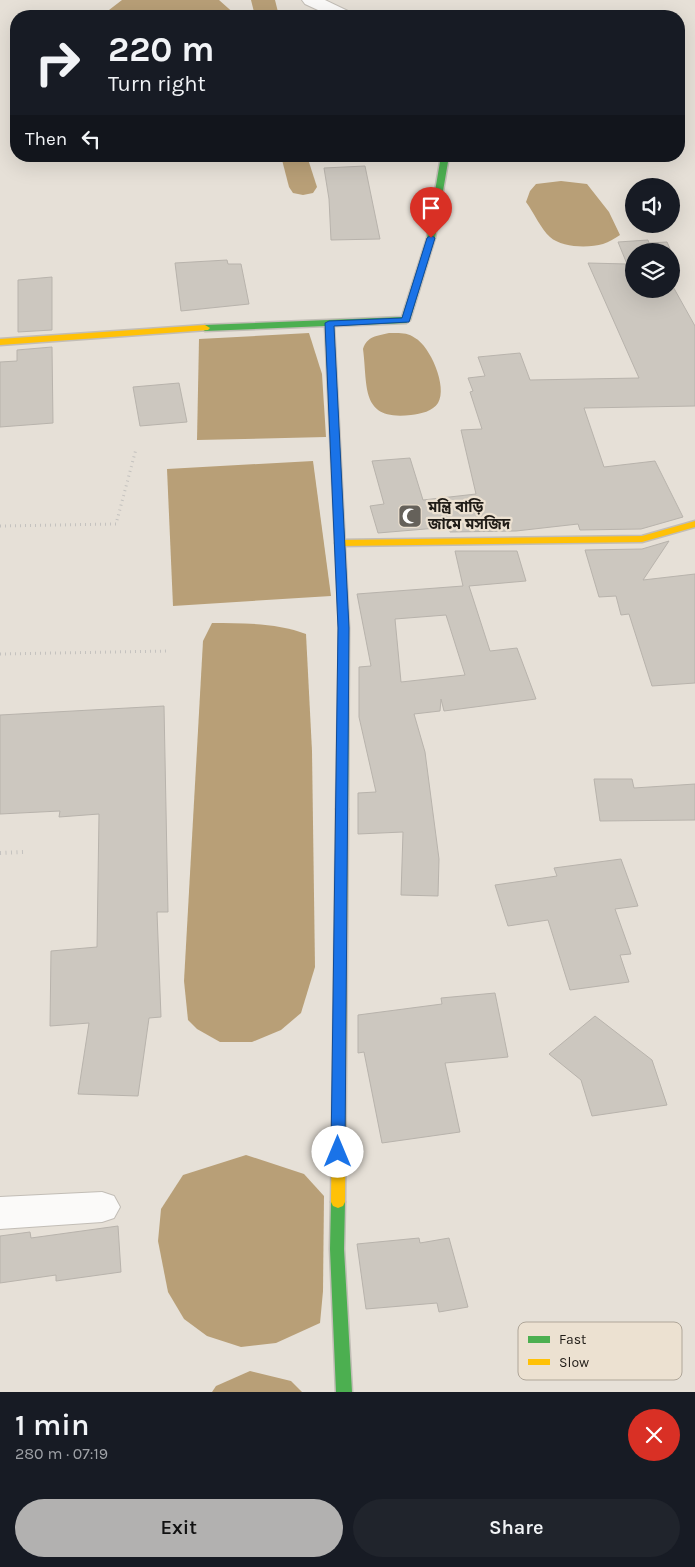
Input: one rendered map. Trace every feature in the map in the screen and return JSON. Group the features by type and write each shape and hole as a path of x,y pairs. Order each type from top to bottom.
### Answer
{"street":[{"path":"311,0 332,10"},
{"path":"0,342 208,328 406,320 431,238 444,162"},
{"path":"329,323 344,628 337,1249 344,1392"},
{"path":"340,543 642,539 695,524"},
{"path":"0,1213 102,1206"}],"path":[{"path":"0,526 116,524 136,450"},
{"path":"0,654 169,651"},
{"path":"0,853 22,852"}],"shaded area":[{"path":"122,0 219,0 230,10 109,10"},
{"path":"561,181 587,184 609,212 620,235 603,244 590,246 568,245 555,241 550,237 526,202 530,191 536,184"},
{"path":"309,333 322,374 326,437 197,440 199,339"},
{"path":"389,333 403,333 412,336 421,342 432,358 441,387 438,403 430,410 415,415 383,413 375,407 370,398 367,388 363,349 370,339"},
{"path":"313,461 331,596 173,606 167,469"},
{"path":"212,623 272,626 306,634 312,751 315,967 301,1013 281,1030 252,1042 220,1042 197,1029 188,1020 184,981 203,641"},
{"path":"246,1155 304,1174 324,1196 323,1291 320,1323 276,1343 241,1347 207,1336 184,1319 168,1292 158,1241 161,1209 183,1175"},
{"path":"250,1371 291,1381 302,1392 212,1392 216,1386"}],"building":[{"path":"365,166 380,239 331,240 329,199 324,168"},
{"path":"648,240 649,243 625,243 625,259 618,242"},
{"path":"227,260 228,264 241,264 249,304 181,311 175,263"},
{"path":"588,263 625,264 625,298 679,298 695,326 695,406 584,408 604,467 655,461 683,517 641,529 580,530 578,524 516,531 450,532 449,527 378,533 370,506 384,504 372,461 410,458 423,500 476,494 461,430 482,429 470,392 473,391 468,378 485,376 478,357 520,353 530,380 639,378"},
{"path":"52,277 52,330 18,332 18,280"},
{"path":"52,347 53,423 0,427 0,362 17,361 17,350"},
{"path":"179,383 187,422 140,426 133,387"},
{"path":"669,541 643,580 695,574 695,683 652,686 629,614 621,615 616,596 599,597 585,550 642,549"},
{"path":"455,551 517,551 526,581 469,586 490,651 517,648 536,699 444,711 441,699 440,711 414,714 425,752 439,859 438,896 401,895 403,832 358,834 358,793 376,792 359,717 359,667 371,666 357,594 463,586","holes":["446,615 465,675 401,682 395,619"]},
{"path":"164,706 168,912 157,912 161,1017 149,1018 138,1096 78,1094 89,1023 50,1026 51,951 97,947 99,814 59,817 60,811 0,814 0,715"},
{"path":"594,779 632,779 634,788 695,784 695,820 600,821"},
{"path":"621,859 638,906 615,909 631,954 620,955 629,982 570,990 548,920 508,926 495,885 557,876 554,868"},
{"path":"495,993 508,1057 445,1063 460,1132 382,1143 364,1052 358,1053 358,1015 442,1004 441,998"},
{"path":"595,1016 652,1060 667,1105 592,1116 581,1080 549,1054"},
{"path":"118,1226 121,1272 56,1281 56,1275 0,1283 0,1236 30,1232 31,1238"},
{"path":"419,1238 420,1243 449,1238 468,1307 439,1312 437,1303 366,1309 357,1244"}],"waterway":[{"path":"263,0 266,10"},
{"path":"296,162 303,187"}],"traffic: fast":[{"path":"205,328 406,320 431,238 444,162"},
{"path":"329,323 344,628 342,809"},
{"path":"338,1202 337,1249 344,1392"}],"traffic: slow":[{"path":"0,342 205,328"},
{"path":"340,543 642,539 695,524"},
{"path":"338,1202 342,809"}],"place":[{"name":"মন্ত্রি বাড়ি জামে মসজিদ","path":"410,516"}],"route":[{"path":"338,1152 344,628 329,323 406,320 431,238"}]}
